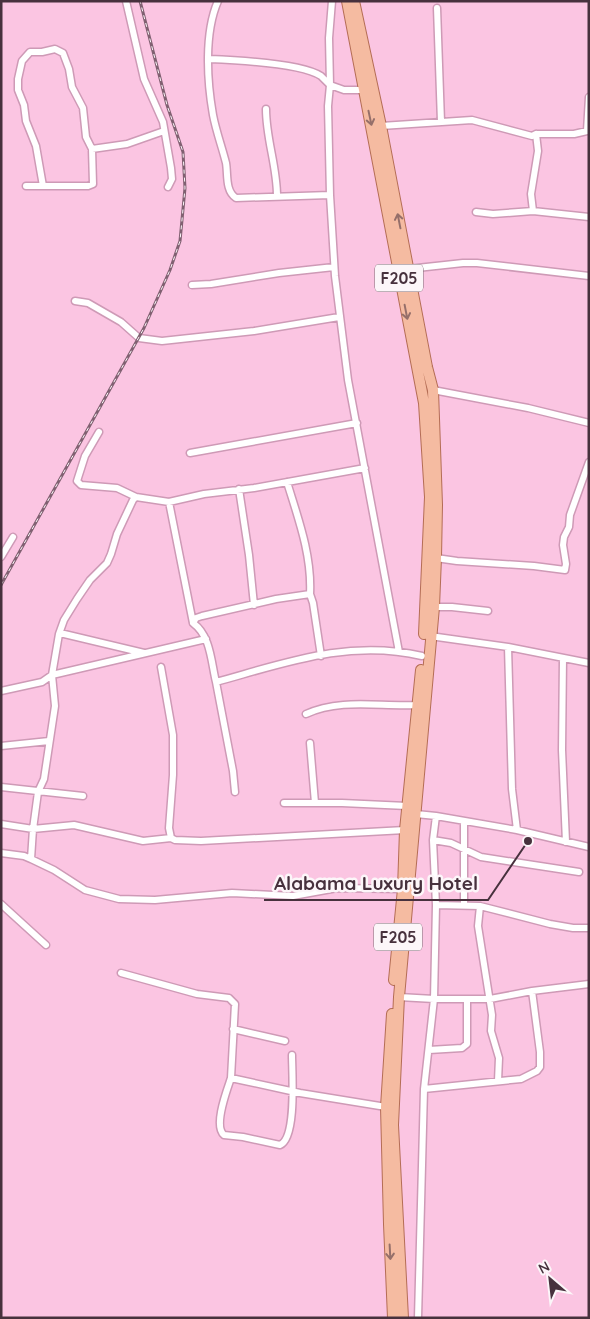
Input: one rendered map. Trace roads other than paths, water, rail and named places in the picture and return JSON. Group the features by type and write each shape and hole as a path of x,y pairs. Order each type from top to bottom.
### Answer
{"main road":[{"name":"F205","path":"347,1 363,90 380,148 408,269 432,390 437,505 434,607 399,997 393,1124 393,1318"},
{"name":"F205","path":"354,1 381,126 380,148 424,403 430,497 422,656 407,806 403,890 387,1074 386,1107 393,1224 403,1318"}],"street":[{"path":"126,1 144,79 162,122 171,168 172,179 168,187"},
{"path":"218,1 212,15 209,42 210,95 226,165 230,192 236,198 330,195"},
{"path":"332,1 329,38 330,85 328,106 330,195 339,318 356,423 399,652"},
{"path":"437,8 441,122"},
{"path":"26,186 43,186 88,186 93,184 92,149 86,137 83,108 72,87 64,53 55,49 30,52 22,61 18,79 18,90 24,106 26,121 36,146 43,186"},
{"path":"208,59 237,60 291,67 321,76 330,85 344,90 363,90"},
{"path":"381,126 472,120 532,136 536,134 574,134 587,131 589,97"},
{"path":"266,109 268,137 277,176 278,196"},
{"path":"92,149 127,144 164,131"},
{"path":"533,211 531,194 538,151 536,134"},
{"path":"476,212 493,214 533,211 589,217"},
{"path":"408,269 463,263 589,276"},
{"path":"192,285 334,267"},
{"path":"75,301 88,303 121,322 139,338 162,341 254,331 339,318"},
{"path":"432,390 528,408 589,423"},
{"path":"190,453 356,423"},
{"path":"99,432 85,456 77,481 81,485 117,488 136,496 169,502 365,468"},
{"path":"436,558 565,570 564,537 569,527 570,515 589,462"},
{"path":"287,482 305,546 310,594 321,656"},
{"path":"239,489 254,605"},
{"path":"31,859 38,792 44,779 55,706 52,675 60,633 64,620 77,598 90,580 107,562 129,506 136,496"},
{"path":"169,502 193,623 199,628 206,639 216,682 233,771 235,792"},
{"path":"1,557 13,537"},
{"path":"193,623 196,618 202,616 276,599 310,594"},
{"path":"434,607 488,611"},
{"path":"60,633 147,654"},
{"path":"430,636 508,647 589,663"},
{"path":"1,691 42,682 52,675 206,639"},
{"path":"508,647 512,789 517,830"},
{"path":"216,682 331,652 356,650 399,652 422,656"},
{"path":"563,658 562,750 566,842"},
{"path":"161,667 173,735 173,775 169,828 172,838"},
{"path":"306,714 312,711 349,704 416,705"},
{"path":"1,746 49,741"},
{"path":"310,743 315,803"},
{"path":"1,787 83,796"},
{"path":"284,803 407,806"},
{"path":"416,814 517,830 589,847"},
{"path":"418,1318 424,1088 434,999 436,905 433,840 436,816"},
{"path":"464,822 464,905"},
{"path":"1,824 33,829 74,825 143,841 172,838 186,841 405,830"},
{"path":"433,840 452,843 481,857 579,872"},
{"path":"1,853 24,856 54,870 85,890 119,899 155,900 232,893 293,896 337,888 403,890"},
{"path":"1,904 46,945"},
{"path":"436,905 480,906 550,924 573,928 589,928"},
{"path":"480,906 478,926 490,998 491,1031 499,1058 498,1081"},
{"path":"121,973 197,994 229,998 235,1004 231,1078 224,1096 220,1119 222,1133 280,1145 285,1143 289,1130 293,1091 292,1054"},
{"path":"399,997 467,1000 589,984"},
{"path":"424,1088 521,1079 537,1071 540,1067 540,1052 532,991"},
{"path":"429,1050 462,1048 467,1044 467,1000"},
{"path":"233,1029 285,1041"},
{"path":"231,1078 386,1107"}],"railway":[{"path":"1,585 144,328 170,270 180,241 185,188 183,152 167,105 140,1"}],"place":[{"name":"Alabama Luxury Hotel","path":"528,841"}]}
